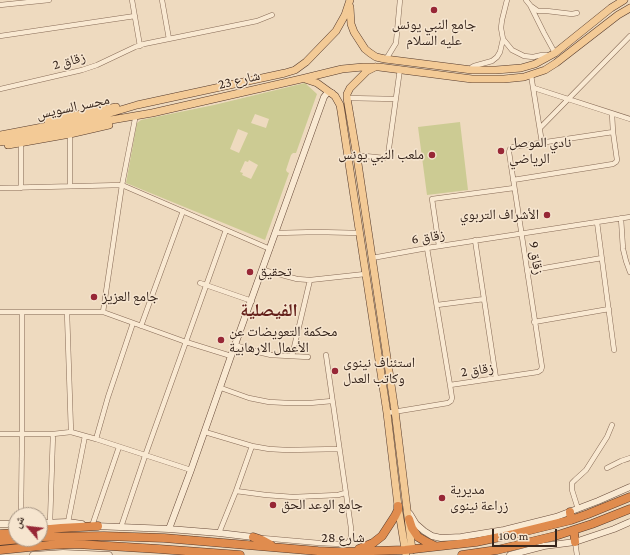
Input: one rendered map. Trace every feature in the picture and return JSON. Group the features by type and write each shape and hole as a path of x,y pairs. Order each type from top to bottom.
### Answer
{"highway":[{"name":"شارع 28","path":"48,537 104,536 164,538 318,551 409,552 497,538 573,514 588,514 630,497"},
{"path":"350,551 365,547 379,538 394,520 398,506"},
{"path":"462,555 514,546 574,530 630,509"},
{"path":"408,519 418,537 432,545 440,546"},
{"path":"48,529 95,526"},
{"path":"574,530 575,542"},
{"path":"253,537 276,547"},
{"path":"0,550 76,544 200,551 240,555"},
{"path":"187,555 200,551"}],"main road":[{"path":"350,0 351,24 361,43 376,57 472,70 521,68 540,62 554,54 611,8 624,0"},
{"name":"شارع 23","path":"152,102 295,70 306,62 332,36 343,20 350,0"},
{"name":"شارع 23","path":"152,113 331,71 353,68 379,67 472,79 504,79 532,75 545,70 556,63 618,15 630,8"},
{"path":"379,67 372,68 365,73 349,90 347,98 395,412 408,519 409,552"},
{"path":"472,70 472,79"},
{"path":"301,79 313,81 332,93 337,100 341,111 387,413 398,506 409,552"},
{"path":"169,529 221,388 231,356 325,94 328,92 332,93"},
{"path":"0,131 127,104 152,102"},
{"name":"مجسر السويس","path":"0,142 101,119 125,108 152,102"},
{"path":"0,146 70,134 152,113"},
{"name":"مجسر السويس","path":"0,135 101,119 152,113"},
{"path":"406,503 412,518 424,531 432,536 450,538 500,530 573,514 630,487"},
{"path":"50,523 68,522 95,526 169,529 253,537"},
{"path":"510,555 544,546 575,542 630,522"},
{"path":"33,555 80,553 109,555"}],"street":[{"path":"0,5 16,2 50,0"},
{"path":"132,0 140,46"},
{"path":"162,0 169,39"},
{"path":"385,59 396,43 400,0"},
{"path":"472,70 472,67 489,62 497,57 501,49 501,28 507,0"},
{"path":"502,39 512,50 524,56 533,57 554,54 530,5 526,0"},
{"path":"530,5 538,11 547,10 572,14 577,13"},
{"name":"زقاق 2","path":"0,89 82,70 140,46 257,21 272,15"},
{"path":"0,36 135,16"},
{"path":"540,128 630,36"},
{"path":"357,157 365,156 381,159 388,155 400,69"},
{"path":"532,75 542,143 613,132"},
{"path":"534,88 630,119"},
{"path":"347,98 395,99"},
{"path":"513,180 613,164 616,162 612,114"},
{"path":"103,312 122,185 135,118"},
{"path":"70,134 70,186"},
{"path":"21,143 21,188"},
{"name":"زقاق 9","path":"541,370 542,367 509,152 513,147 542,143"},
{"path":"0,188 122,185 270,249"},
{"path":"439,246 432,199 514,188"},
{"path":"141,326 183,211"},
{"name":"زقاق 6","path":"372,258 475,240 630,217"},
{"path":"621,218 623,249 630,272"},
{"path":"597,222 614,350"},
{"path":"121,527 226,230"},
{"path":"276,233 360,233"},
{"path":"475,240 496,378"},
{"path":"427,248 450,385"},
{"path":"527,271 602,258"},
{"path":"263,270 297,279 310,280 366,274"},
{"path":"292,356 310,280"},
{"path":"200,283 252,301"},
{"path":"437,305 484,299"},
{"path":"534,322 609,309"},
{"path":"0,312 103,312 186,342 231,356"},
{"path":"21,507 22,312"},
{"path":"67,312 71,432"},
{"path":"96,439 108,397 133,323"},
{"path":"235,345 271,356 308,357"},
{"path":"253,537 341,544 348,542 351,538 326,355"},
{"name":"زقاق 2","path":"387,413 448,403 452,398 450,385 538,372 541,370"},
{"path":"221,388 249,398 269,402 290,404 332,401"},
{"path":"573,514 572,483 586,470 612,425"},
{"path":"0,434 53,434 71,432 191,470"},
{"path":"205,432 252,446 269,449 339,449"},
{"path":"50,523 53,434"},
{"path":"68,522 85,436"},
{"path":"219,533 252,446"},
{"path":"95,526 119,447"},
{"path":"607,468 630,458"},
{"path":"236,491 266,495 293,496 338,495 346,493"},
{"path":"575,542 577,555"}],"shaded area":[{"path":"305,83 317,94 296,153 291,155 286,170 289,173 265,240 126,183 137,123 141,120 214,105","holes":["255,114 269,119 266,128 251,123","238,129 248,133 239,153 230,149","249,160 258,165 251,179 242,175 243,173 240,172 245,161 248,162"]},
{"path":"460,122 468,190 427,195 418,127"}],"place":[{"name":"جامع النبي يونس عليه السلام","path":"434,10"},
{"name":"نادي الموصل الرياضي","path":"501,151"},
{"name":"ملعب النبي يونس","path":"432,155"},
{"name":"الأشراف التربوي","path":"547,215"},
{"name":"تحقيق","path":"250,272"},
{"name":"جامع العزيز","path":"94,297"},
{"name":"محكمة التعويضات عن الأعمال الارهابية","path":"221,340"},
{"name":"استئناف نينوى وكاتب العدل","path":"335,371"},
{"name":"مديرية زراعة نينوى","path":"442,498"},
{"name":"جامع الوعد الحق","path":"273,505"}],"district":[{"name":"الفيصلية","path":"269,310"}]}
